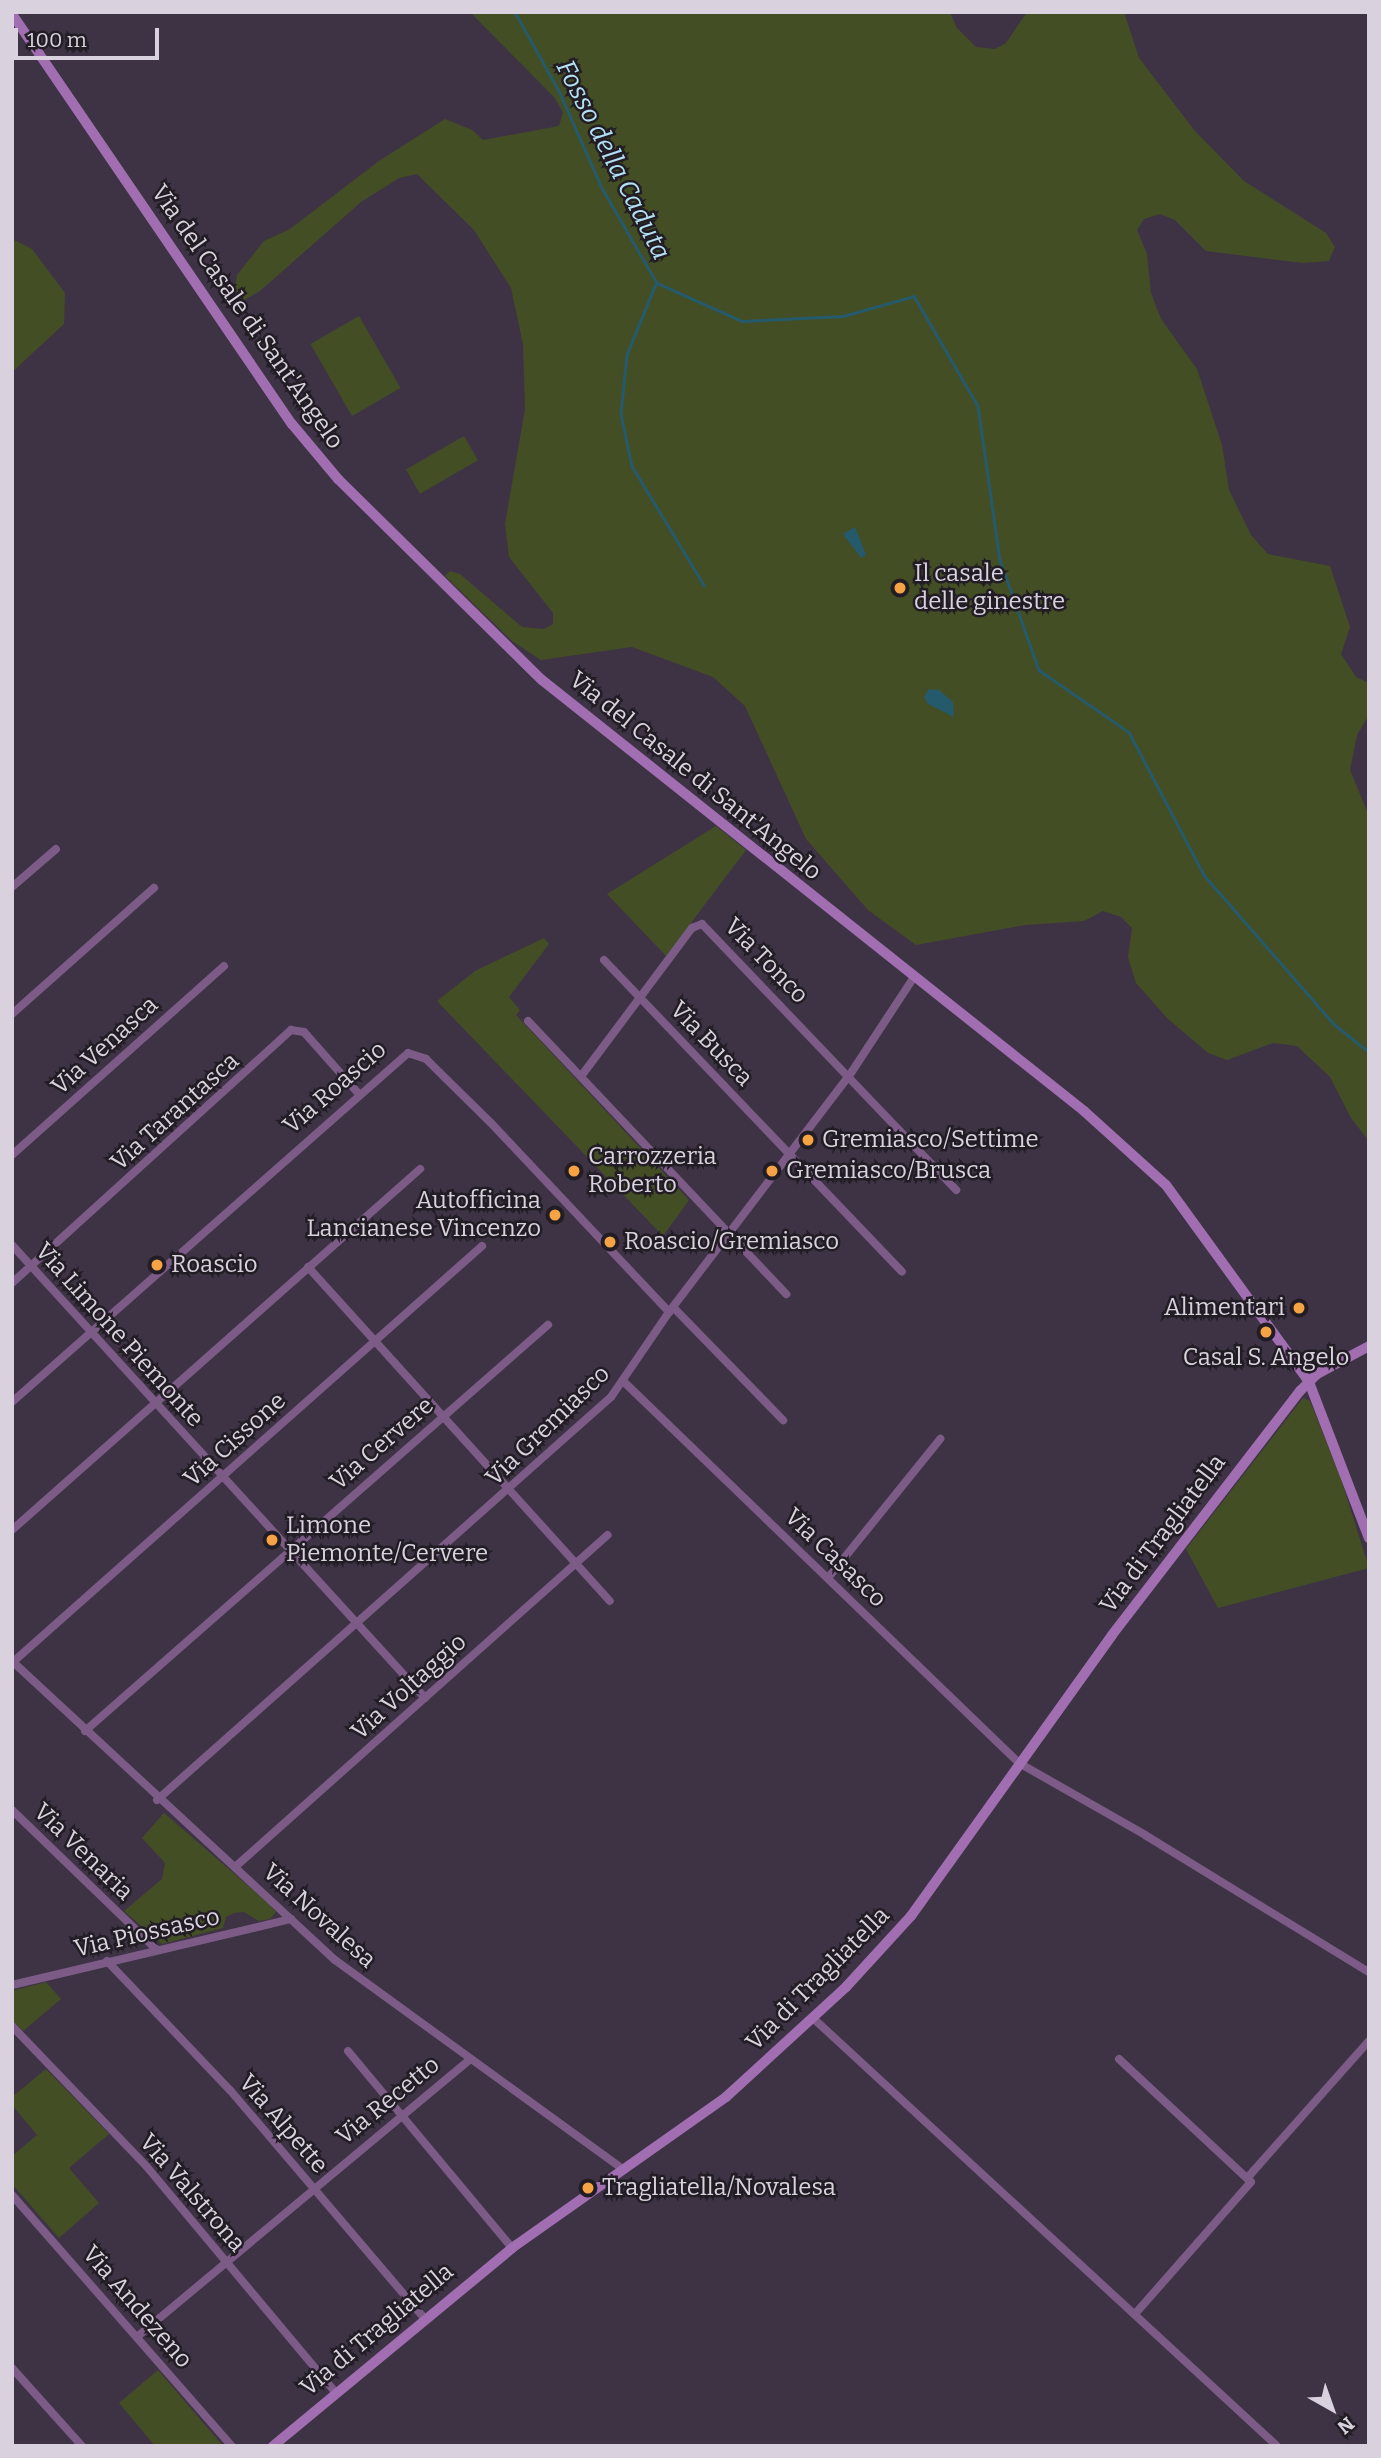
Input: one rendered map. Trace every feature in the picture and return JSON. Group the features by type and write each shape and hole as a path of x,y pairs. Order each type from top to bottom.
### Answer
{"main road":[{"name":"Via del Casale di Sant'Angelo","path":"12,14 285,414 327,467 542,680 1147,1166 1195,1223 1309,1382 1369,1538"},
{"name":"Via di Tragliatella","path":"273,2446 424,2318 512,2248 726,2097 814,2019 904,1925 1018,1763 1309,1382 1369,1346"}],"street":[{"path":"12,887 56,849"},
{"path":"12,1014 153,888"},
{"name":"Via Tonco","path":"582,1075 692,928 702,924 849,1076"},
{"name":"Via Busca","path":"604,960 902,1272"},
{"name":"Via Venasca","path":"12,1155 224,966"},
{"name":"Via Gremiasco","path":"157,1800 509,1491 624,1381 671,1310 730,1236 849,1076 914,977"},
{"path":"528,1021 582,1075 786,1294"},
{"name":"Via Tarantasca","path":"12,1283 291,1030 304,1032 358,1093"},
{"name":"Via Roascio","path":"12,1402 400,1056 411,1052 423,1056 671,1310 783,1420"},
{"path":"849,1076 956,1190"},
{"path":"12,1530 420,1169"},
{"name":"Via Limone Piemonte","path":"12,1245 356,1627 425,1698"},
{"name":"Via Cissone","path":"13,1662 482,1246"},
{"path":"308,1267 610,1601"},
{"name":"Via Cervere","path":"85,1731 548,1325"},
{"name":"Via Casasco","path":"624,1381 1018,1763 1145,1835 1369,1972"},
{"path":"828,1578 940,1439"},
{"name":"Via Voltaggio","path":"235,1867 608,1535"},
{"name":"Via Novalesa","path":"13,1662 157,1800 350,1972 624,2170"},
{"name":"Via Venaria","path":"12,1810 157,1950"},
{"name":"Via Piossasco","path":"16,1984 291,1919"},
{"name":"Via Alpette","path":"107,1961 230,2090 424,2318"},
{"path":"12,1975 16,1984"},
{"path":"814,2019 1277,2446"},
{"name":"Via Valstrona","path":"12,2026 147,2167 335,2392"},
{"path":"1248,2176 1369,2041"},
{"path":"348,2051 512,2248"},
{"name":"Via Recetto","path":"138,2336 471,2059"},
{"path":"1119,2059 1248,2176 1249,2189 1135,2314"},
{"name":"Via Andezeno","path":"12,2195 232,2446"},
{"path":"12,2368 82,2446"}],"green space":[{"path":"470,12 950,12 957,28 976,47 995,49 1006,43 1027,12 1124,12 1139,58 1195,131 1244,181 1326,233 1335,247 1329,261 1303,263 1206,251 1175,220 1160,214 1144,219 1137,230 1147,254 1151,293 1161,319 1197,369 1222,445 1229,490 1251,535 1268,554 1330,566 1350,627 1341,654 1356,677 1369,683 1369,715 1357,735 1350,770 1369,816 1369,1141 1351,1118 1330,1077 1297,1046 1273,1043 1227,1060 1208,1053 1167,1018 1136,983 1128,957 1132,928 1121,917 1103,911 1084,921 1025,925 916,945 868,910 806,839 745,706 713,677 632,647 541,660 512,641 445,576 450,571 460,574 522,627 544,629 553,624 553,613 509,557 505,524 525,409 523,344 511,288 474,230 417,174 399,178 361,202 260,291 242,301 234,295 237,275 264,241 290,229 379,161 445,119 472,130 483,140 559,126 563,112 554,97"},
{"path":"12,239 32,249 65,293 64,324 12,372"},
{"path":"359,316 400,388 352,416 311,344"},
{"path":"464,436 478,460 420,494 406,470"},
{"path":"716,826 746,850 666,956 607,894"},
{"path":"544,938 549,944 509,997 520,1010 516,1015 689,1200 663,1236 437,1001 475,971"},
{"path":"1303,1398 1310,1401 1340,1476 1369,1568 1218,1608 1186,1549"},
{"path":"164,1813 268,1903 276,1912 270,1919 259,1921 244,1912 234,1913 226,1917 223,1928 162,1944 124,1911 162,1879 165,1863 142,1838"},
{"path":"46,1982 61,1999 23,2031 12,2020 12,1991"},
{"path":"46,2069 109,2134 69,2168 99,2203 59,2238 12,2184 12,2156 37,2135 12,2105 12,2097"},
{"path":"158,2370 223,2446 155,2446 119,2403"}],"water":[{"path":"855,527 866,555 861,558 843,534"},
{"path":"929,689 939,690 953,702 954,717 928,704 924,697"}],"waterway":[{"name":"Fosso della Caduta","path":"515,12 560,93 602,188 657,283 742,321 843,316 914,296 978,406 1000,560 1039,670 1129,732 1204,875 1334,1024 1369,1052"},
{"path":"656,284 627,355 621,414 632,466 704,585"}],"place":[{"name":"Il casale delle ginestre","path":"900,588"},
{"name":"Gremiasco/Settime","path":"808,1140"},
{"name":"Carrozzeria Roberto","path":"574,1171"},
{"name":"Gremiasco/Brusca","path":"772,1171"},
{"name":"Autofficina Lancianese Vincenzo","path":"555,1215"},
{"name":"Roascio/Gremiasco","path":"610,1242"},
{"name":"Roascio","path":"157,1265"},
{"name":"Alimentari","path":"1299,1308"},
{"name":"Casal S. Angelo","path":"1266,1332"},
{"name":"Limone Piemonte/Cervere","path":"272,1540"},
{"name":"Tragliatella/Novalesa","path":"588,2188"}]}
